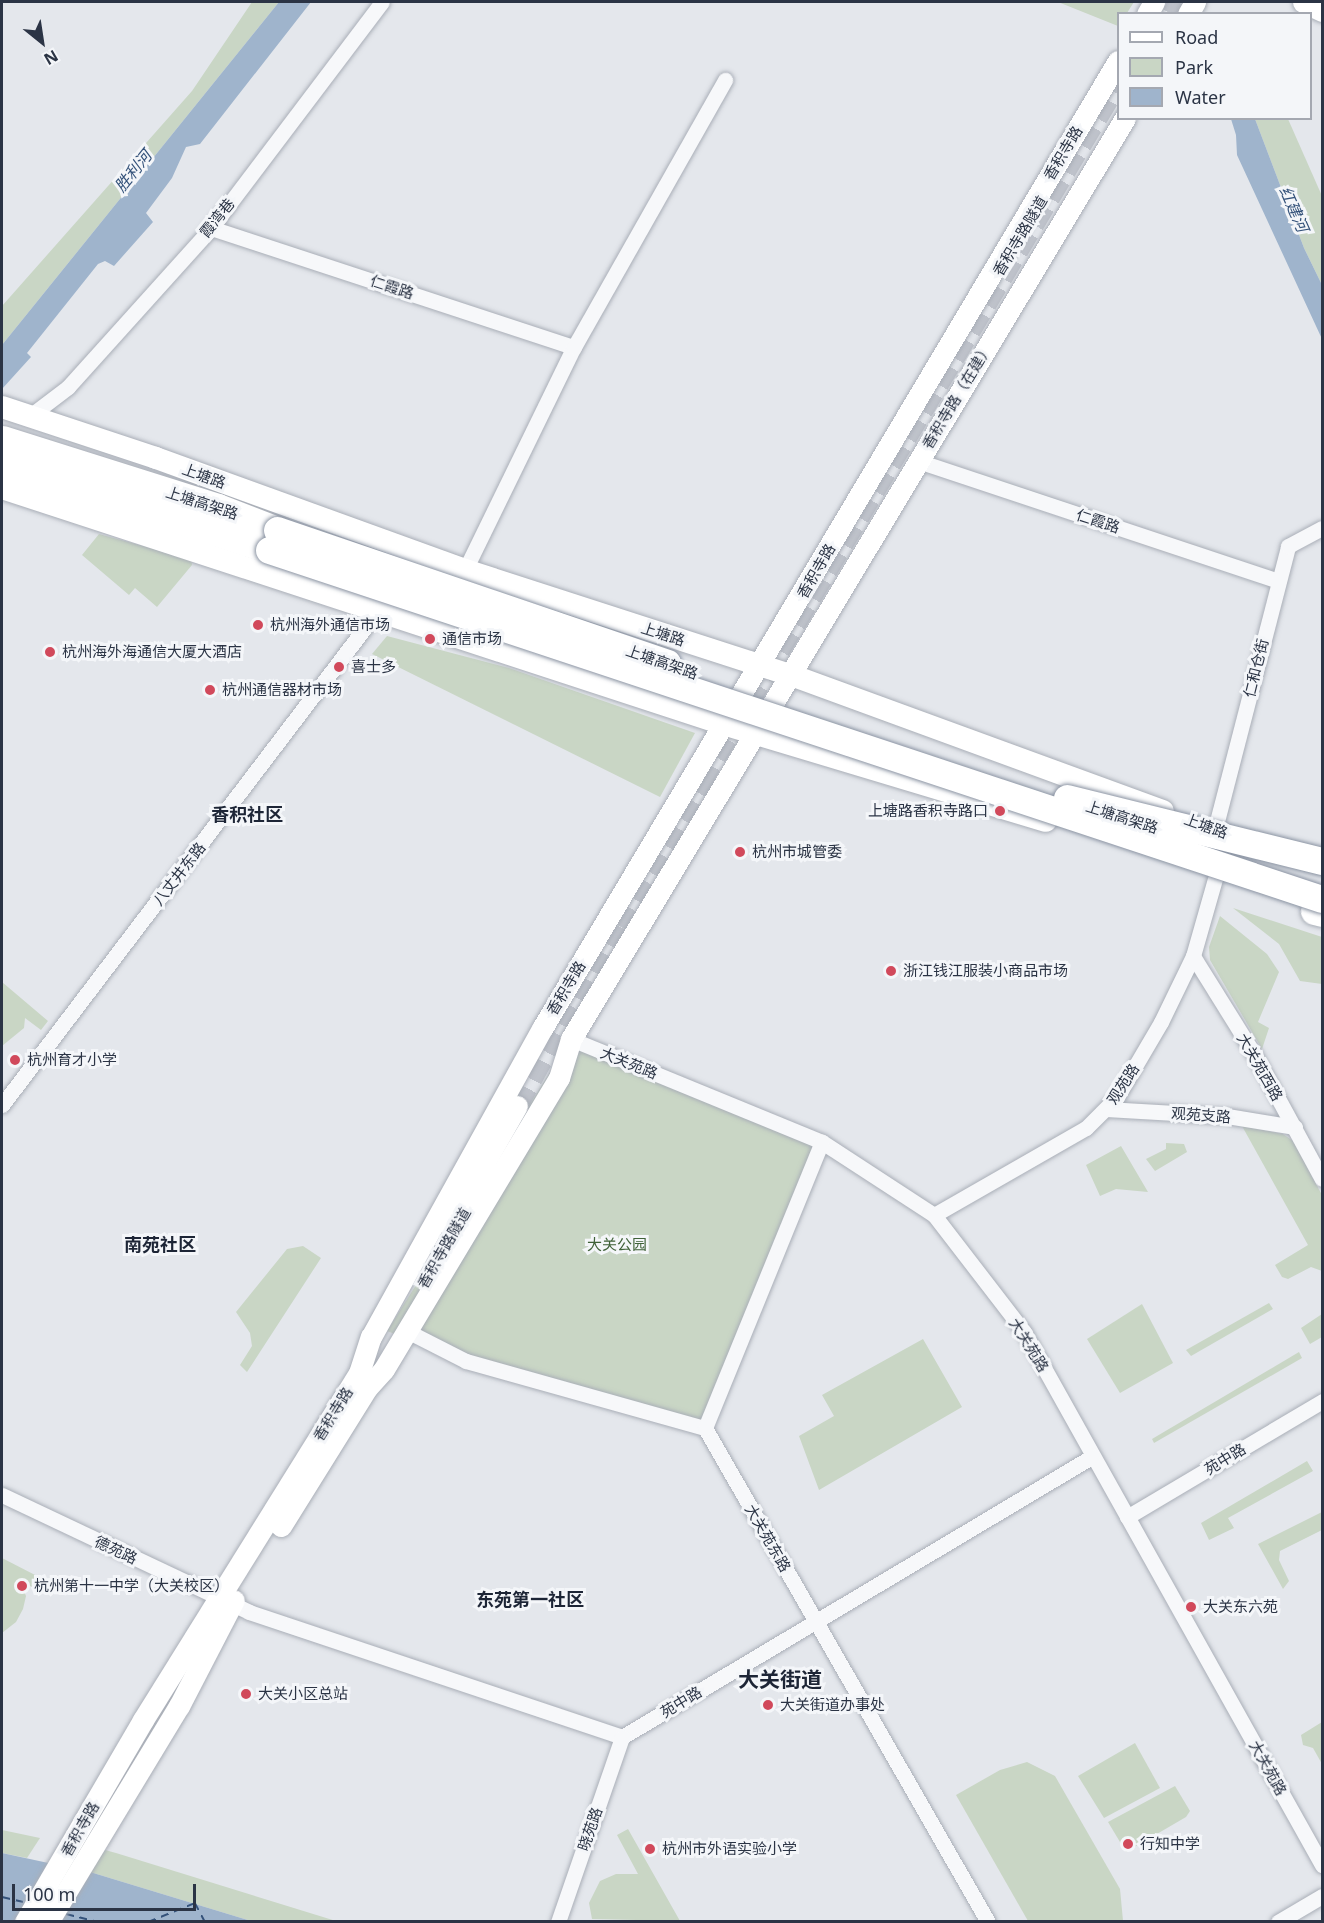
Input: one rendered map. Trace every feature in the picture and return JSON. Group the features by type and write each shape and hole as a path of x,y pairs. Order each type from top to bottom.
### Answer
{"highway":[{"path":"2,422 140,470 218,507"},
{"name":"上塘高架路","path":"2,439 218,507 1058,796 1323,881"},
{"name":"上塘高架路","path":"2,463 1323,899"},
{"path":"2,474 106,506 193,525"},
{"path":"1002,794 1193,872 1323,914"},
{"path":"1058,796 1323,861"}],"main road":[{"path":"1303,2 1323,11"},
{"name":"香积寺路","path":"25,1922 100,1794 226,1602 363,1380 371,1337 543,1027 1117,64"},
{"name":"香积寺路（在建）","path":"791,675 1124,120"},
{"name":"香积寺路隧道","path":"973,304 1000,273 1063,164"},
{"name":"香积寺路隧道","path":"1009,310 1016,286 1082,177"},
{"name":"上塘路","path":"2,407 465,570 791,675 1323,868"},
{"path":"2,488 376,613 723,724 1218,872 1323,907"},
{"name":"香积寺路","path":"363,1380 384,1369 559,1078 571,1039 791,675"},
{"name":"大关苑路","path":"543,1027 571,1039"},
{"name":"香积寺路隧道","path":"363,1380 377,1363 520,1108"},
{"name":"香积寺路","path":"48,1922 179,1706 226,1602"}],"street":[{"name":"霞湾巷","path":"30,416 68,387 211,228 382,2"},
{"path":"465,570 574,347 726,80"},
{"name":"仁霞路","path":"211,228 574,347"},
{"name":"仁霞路","path":"918,461 1279,581"},
{"name":"仁和仓街","path":"1215,829 1288,546 1323,528"},
{"name":"八丈井东路","path":"2,1105 376,613"},
{"name":"观苑路","path":"934,1215 1086,1128 1106,1109 1161,1022 1193,956 1218,872"},
{"name":"大关苑西路","path":"1193,956 1323,1179"},
{"name":"大关苑路","path":"571,1039 822,1142 934,1215 1024,1332 1323,1865"},
{"name":"观苑支路","path":"1106,1109 1227,1116 1294,1127"},
{"path":"406,1331 465,1361 705,1428 822,1142"},
{"name":"苑中路","path":"1127,1516 1323,1401"},
{"name":"大关苑东路","path":"705,1428 988,1922"},
{"name":"苑中路","path":"622,1737 1093,1456"},
{"name":"德苑路","path":"2,1495 226,1602"},
{"path":"226,1602 420,1672 622,1737"},
{"name":"晓苑路","path":"558,1922 622,1737"},
{"path":"1278,1922 1323,1896"}],"green space":[{"path":"252,2 279,2 2,345 2,306 192,91"},
{"path":"1058,2 1134,2 1128,12 1117,12 1117,26"},
{"path":"1255,120 1288,120 1322,196 1322,285 1304,248"},
{"path":"99,534 191,559 192,565 157,607 135,588 129,595 82,555"},
{"path":"387,636 509,668 695,733 660,797 372,654"},
{"path":"1233,908 1322,937 1322,984 1300,981 1279,944"},
{"path":"1220,916 1267,954 1279,972 1258,1022 1269,1028 1262,1049 1210,960 1209,947"},
{"path":"2,982 48,1021 41,1030 25,1018 24,1028 2,1046"},
{"name":"大关公园","path":"571,1039 822,1142 705,1428 466,1361 387,1331"},
{"path":"1242,1126 1283,1134 1293,1141 1322,1195 1322,1271 1311,1267 1288,1279 1282,1277 1275,1265 1308,1245"},
{"path":"1166,1143 1184,1144 1187,1152 1155,1171 1146,1159 1166,1149"},
{"path":"1121,1146 1148,1192 1116,1189 1100,1196 1086,1165"},
{"path":"303,1246 321,1258 247,1372 240,1365 252,1346 250,1333 236,1312 287,1249"},
{"path":"1269,1303 1273,1309 1191,1356 1186,1350"},
{"path":"1142,1304 1173,1363 1120,1393 1087,1339"},
{"path":"1322,1314 1322,1337 1310,1344 1301,1328"},
{"path":"923,1339 962,1407 819,1490 799,1436 834,1416 822,1395"},
{"path":"1299,1352 1302,1358 1154,1443 1152,1439"},
{"path":"1307,1461 1313,1471 1228,1518 1234,1528 1209,1540 1201,1523"},
{"path":"1322,1512 1322,1530 1280,1551 1279,1560 1289,1581 1283,1589 1258,1544"},
{"path":"2,1558 37,1576 32,1587 20,1581 26,1596 23,1609 16,1622 2,1633"},
{"path":"1322,1722 1322,1764 1313,1748 1303,1745 1301,1735"},
{"path":"1135,1743 1160,1788 1104,1818 1078,1776"},
{"path":"1027,1762 1055,1776 1120,1889 1123,1921 1028,1921 956,1795 1000,1770"},
{"path":"1175,1786 1190,1811 1186,1817 1126,1852 1108,1822"},
{"path":"628,1829 680,1921 592,1919 589,1903 600,1881 616,1874 638,1874 617,1835"},
{"path":"2,1830 40,1838 27,1858 2,1853"},
{"path":"105,1850 336,1921 251,1921 90,1872"}],"water":[{"path":"279,2 311,2 200,144 186,147 172,178 146,213 153,222 114,266 105,261 98,264 27,353 31,357 2,389 2,345"},
{"path":"1231,120 1255,120 1304,248 1322,285 1322,339 1237,155 1236,135"},
{"path":"2,1853 90,1872 251,1921 2,1921"}],"ferry route":[{"path":"2,1897 24,1902"},
{"path":"148,1922 195,1903 205,1922"},
{"path":"66,1914 97,1922"}],"tunnel":[{"path":"1173,12 1179,2"},
{"path":"700,783 1117,85"},
{"path":"625,929 719,773"},
{"path":"517,1106 625,908"}],"place":[{"name":"杭州海外通信市场","path":"258,625"},
{"name":"通信市场","path":"430,639"},
{"name":"杭州海外海通信大厦大酒店","path":"50,652"},
{"name":"喜士多","path":"339,667"},
{"name":"杭州通信器材市场","path":"210,690"},
{"name":"上塘路香积寺路口","path":"1000,811"},
{"name":"杭州市城管委","path":"740,852"},
{"name":"浙江钱江服装小商品市场","path":"891,971"},
{"name":"杭州育才小学","path":"15,1060"},
{"name":"杭州第十一中学（大关校区）","path":"22,1586"},
{"name":"大关东六苑","path":"1191,1607"},
{"name":"大关小区总站","path":"246,1694"},
{"name":"大关街道办事处","path":"768,1705"},
{"name":"行知中学","path":"1128,1844"},
{"name":"杭州市外语实验小学","path":"650,1849"}],"district":[{"name":"香积社区","path":"247,814"},
{"name":"南苑社区","path":"160,1244"},
{"name":"东苑第一社区","path":"530,1599"},
{"name":"大关街道","path":"780,1679"}],"water label":[{"name":"胜利河","path":"133,171"},
{"name":"红建河","path":"1294,209"}]}
